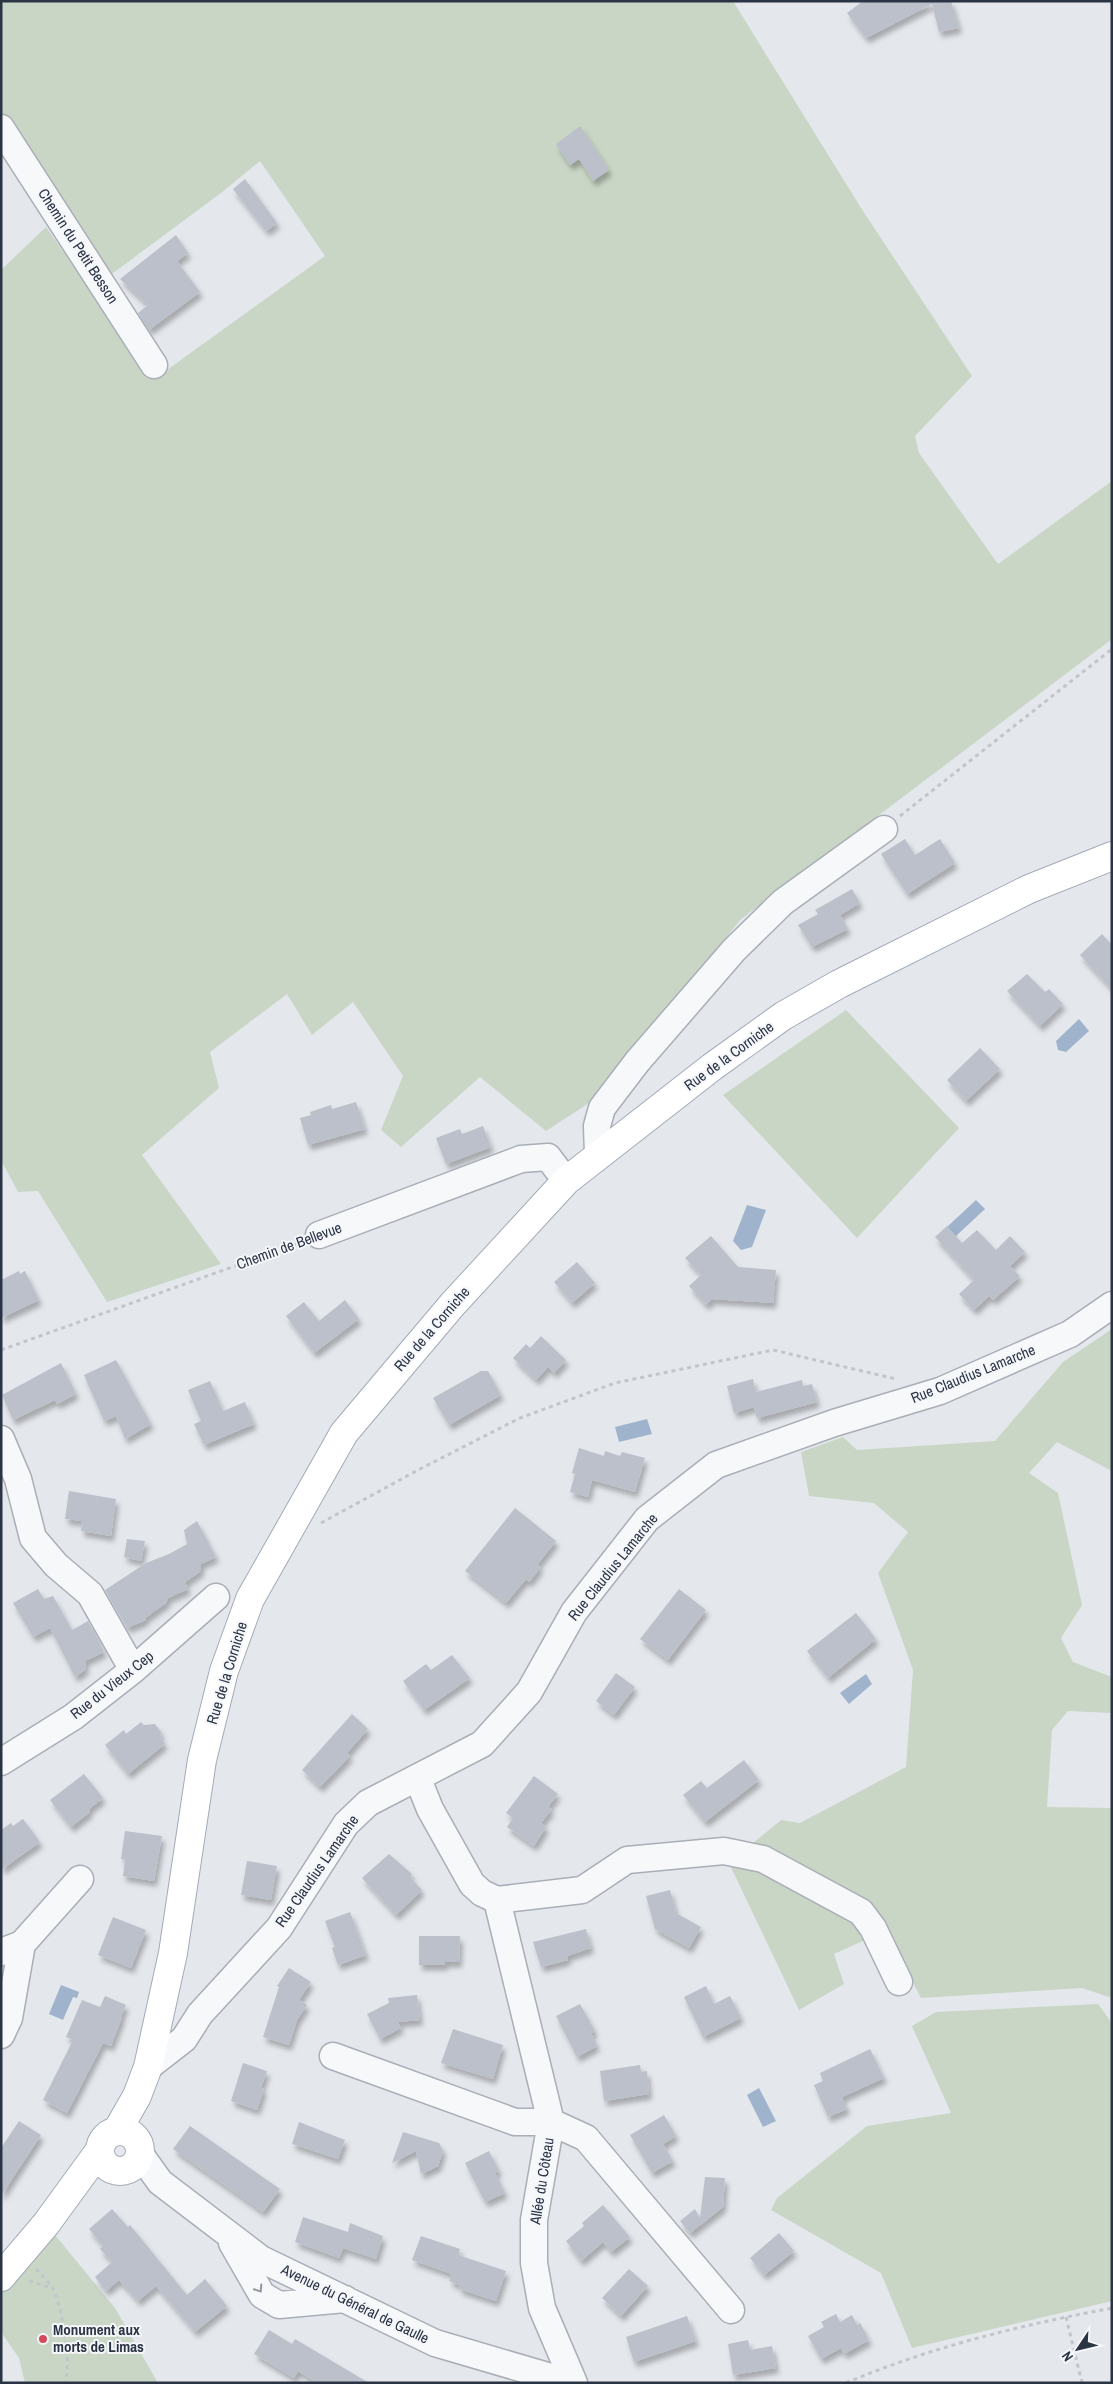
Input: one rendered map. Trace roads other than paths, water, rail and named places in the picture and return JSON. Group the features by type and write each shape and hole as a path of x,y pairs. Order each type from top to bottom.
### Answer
{"main road":[{"name":"Rue de la Corniche","path":"122,2152 137,2096 148,2067 173,1953 202,1760 224,1671 250,1599 344,1432 452,1304 566,1181 783,1016 839,984 1030,889 1112,856"},
{"path":"1,2277 23,2254 63,2201 122,2152"}],"street":[{"name":"Chemin du Petit Besson","path":"1,128 154,365"},
{"path":"598,1155 597,1126 602,1108 637,1062 734,950 783,902 884,829"},
{"name":"Chemin de Bellevue","path":"319,1236 521,1159 548,1157 566,1181"},
{"name":"Rue Claudius Lamarche","path":"148,2067 184,2039 200,2014 278,1928 346,1824 368,1803 418,1779 482,1744 529,1692 574,1612 647,1519 716,1464 834,1423 940,1391 1070,1334 1112,1305"},
{"path":"1,1439 18,1479 33,1538 56,1566 90,1594 134,1670"},
{"name":"Rue du Vieux Cep","path":"1,1762 73,1717 134,1670 216,1597"},
{"path":"418,1779 430,1809 472,1884 482,1893 497,1900 582,1890 627,1860 724,1851 763,1859 860,1912 873,1928 899,1982"},
{"path":"1,2035 9,2018 12,1948 80,1879"},
{"name":"Allée du Côteau","path":"497,1900 552,2122 534,2220 534,2263 542,2308 573,2383"},
{"name":"Allée du Côteau","path":"333,2056 515,2122 552,2122 586,2138 731,2310"},
{"name":"Avenue du Général de Gaulle","path":"122,2152 261,2259 435,2343 573,2383"},
{"path":"226,2232 262,2295 279,2305 345,2299"}],"water":[{"path":"1079,1019 1089,1031 1066,1052 1058,1050 1056,1041"},
{"path":"976,1200 985,1209 956,1236 947,1227"},
{"path":"747,1205 766,1210 752,1247 741,1250 733,1241"},
{"path":"647,1419 652,1434 619,1442 615,1427"},
{"path":"866,1674 872,1684 849,1704 840,1693"},
{"path":"61,1985 79,1992 77,1998 73,1997 63,2020 49,2014"},
{"path":"759,2088 776,2121 763,2127 747,2095"}],"place":[{"name":"Monument aux morts de Limas","path":"43,2339"}]}
